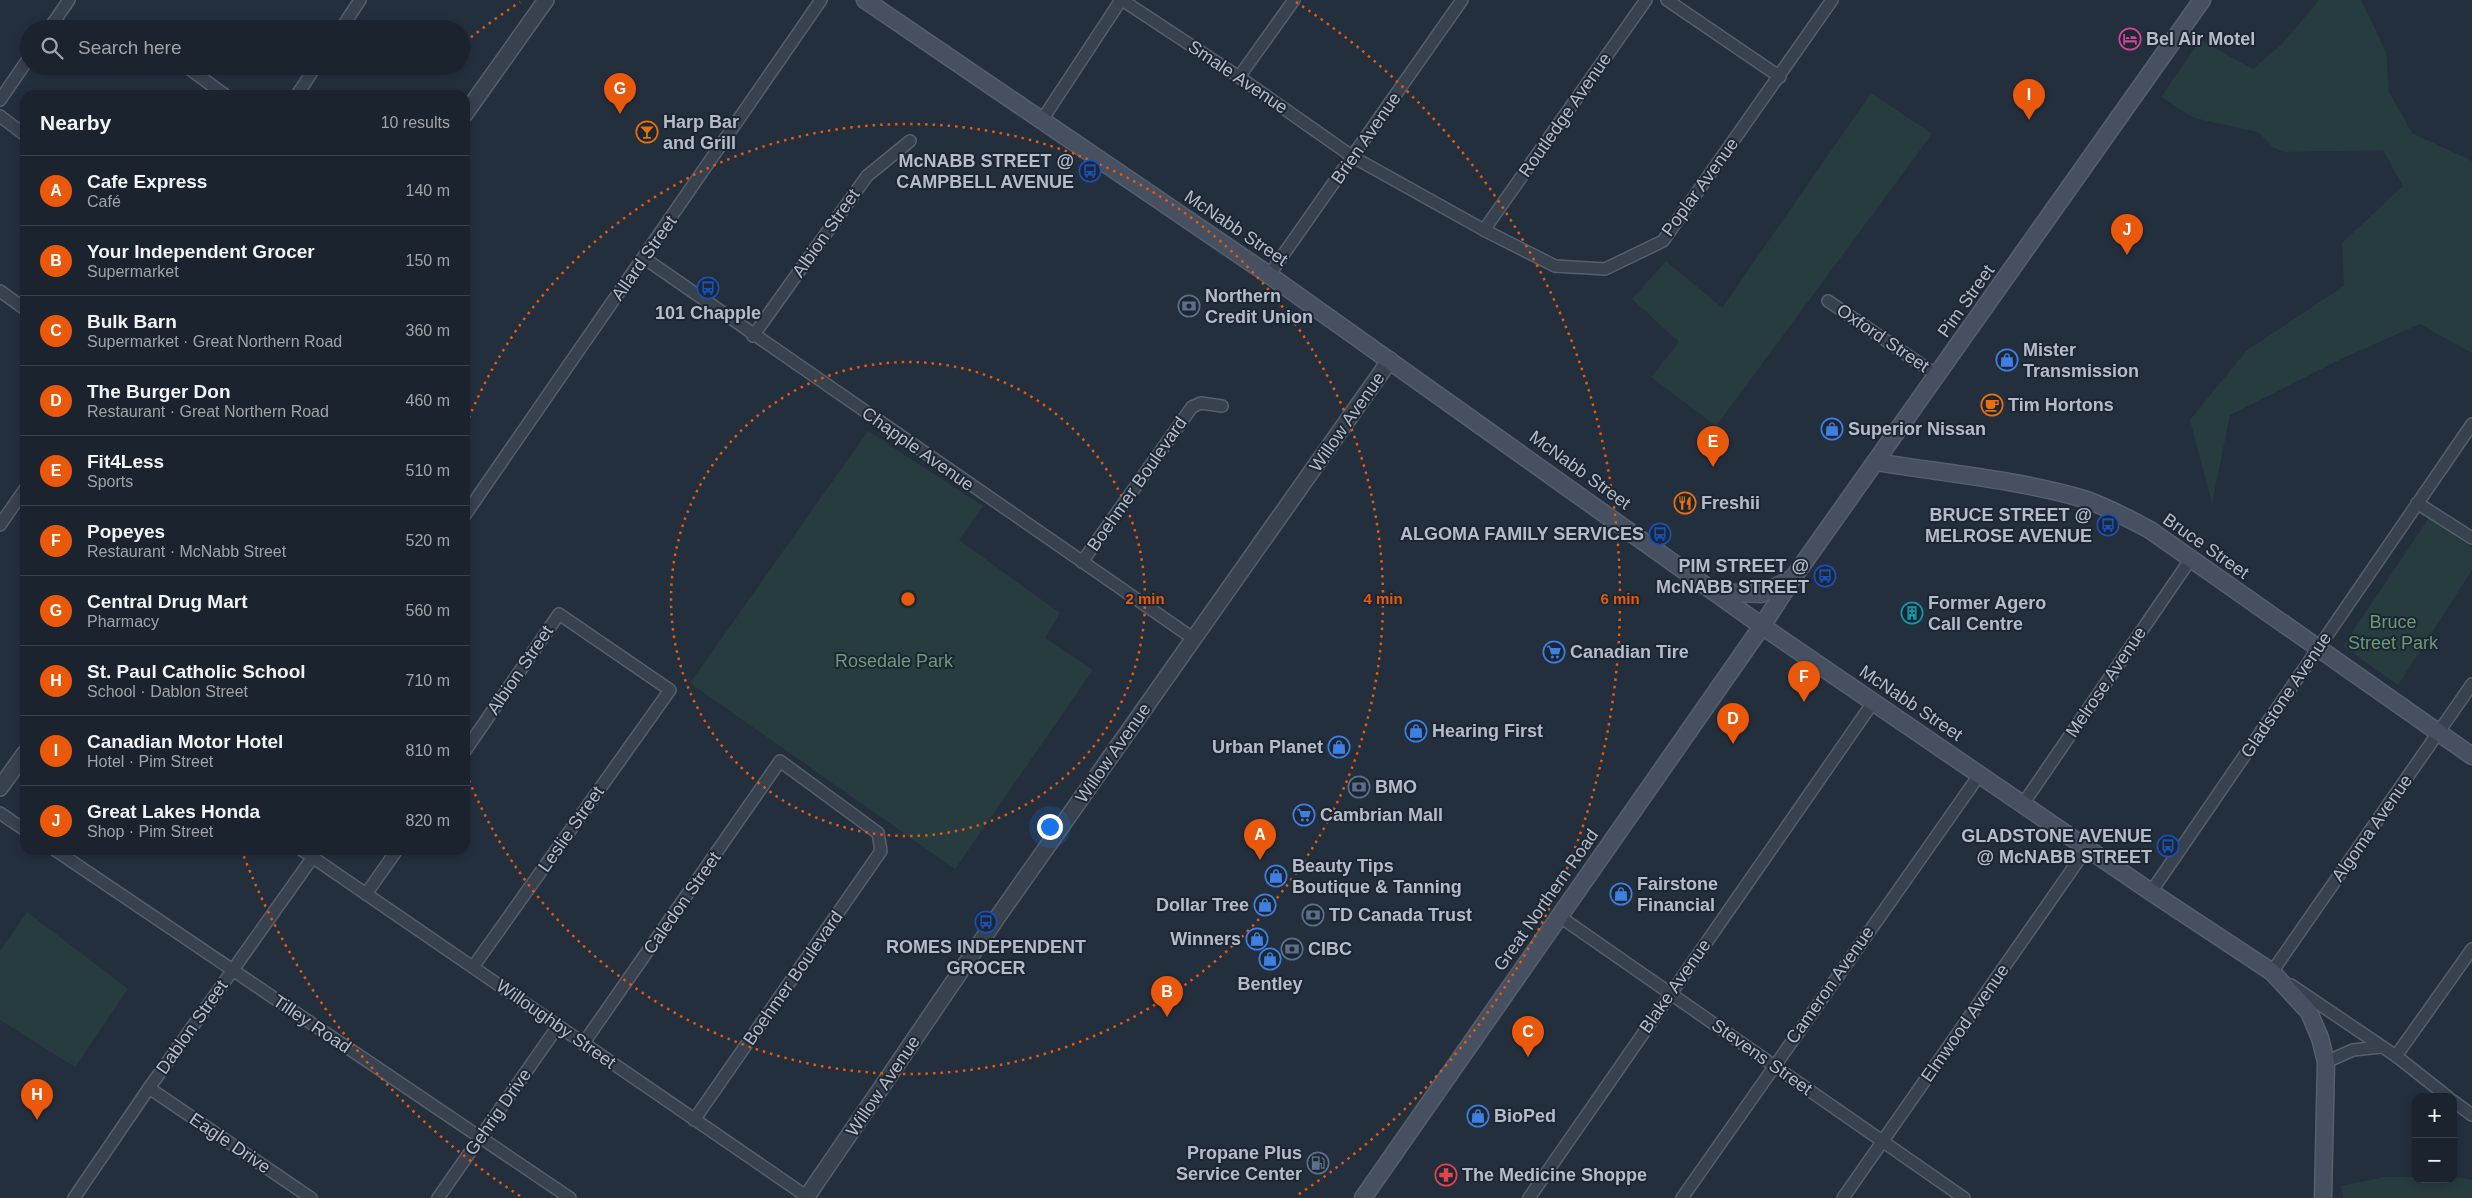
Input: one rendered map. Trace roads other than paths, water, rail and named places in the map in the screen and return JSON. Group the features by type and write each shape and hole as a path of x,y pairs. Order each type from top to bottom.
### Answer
{"main road":[{"name":"McNabb Street","path":"865,0 1269,275 1762,626 2150,892 2272,972 2309,1012 2320,1038 2326,1062 2323,1198"},
{"name":"Pim Street","path":"1762,626 1793,578 1938,376 2202,0"},
{"name":"Bruce Street","path":"1876,462 2035,488 2084,499 2118,512 2150,530 2190,560 2472,756"},
{"path":"1715,592 1761,594 1793,578"},
{"name":"Great Northern Road","path":"1363,1198 1762,626"}],"street":[{"path":"55,20 69,0"},
{"path":"347,20 360,0"},
{"path":"470,107 546,0"},
{"name":"Allard Street","path":"470,508 821,0"},
{"path":"1042,120 1121,0"},
{"name":"Smale Avenue","path":"1121,0 1239,77 1352,156"},
{"path":"1239,77 1294,0"},
{"name":"Brien Avenue","path":"1269,275 1462,0"},
{"name":"Routledge Avenue","path":"1484,230 1646,0"},
{"path":"1668,0 1780,77"},
{"name":"Poplar Avenue","path":"1352,156 1484,230 1555,266 1605,269 1663,241 1780,77 1832,0"},
{"path":"0,100 20,71"},
{"path":"198,75 218,90"},
{"path":"300,90 310,75"},
{"path":"0,116 20,130"},
{"name":"Albion Street","path":"753,336 867,176 910,141"},
{"name":"Chapple Avenue","path":"644,258 753,336 1194,639"},
{"path":"0,291 20,305"},
{"name":"Oxford Street","path":"1828,301 1938,376"},
{"name":"Willow Avenue","path":"808,1198 999,915 1390,360"},
{"name":"Boehmer Boulevard","path":"1082,562 1192,407 1202,404 1222,406"},
{"name":"Gladstone Avenue","path":"2150,892 2472,424"},
{"path":"0,525 4,511 20,494"},
{"path":"2417,503 2472,538"},
{"name":"Melrose Avenue","path":"2023,804 2190,560"},
{"name":"Albion Street","path":"470,743 559,614"},
{"name":"Leslie Street","path":"473,967 670,690 559,614"},
{"name":"Algoma Avenue","path":"2272,972 2472,684"},
{"name":"Blake Avenue","path":"1529,1198 1874,701"},
{"path":"0,788 20,760"},
{"name":"Boehmer Boulevard","path":"694,1120 881,851 878,833 780,762"},
{"name":"Caledon Street","path":"584,1044 780,762"},
{"name":"Cameron Avenue","path":"1682,1198 1980,774"},
{"path":"0,813 20,827"},
{"name":"Elmwood Avenue","path":"1843,1198 2087,848"},
{"name":"Tilley Road","path":"62,855 570,1198"},
{"name":"Willoughby Street","path":"310,855 808,1198"},
{"path":"366,894 393,855"},
{"name":"Dablon Street","path":"74,1198 149,1088 313,857"},
{"name":"Stevens Street","path":"1559,916 1964,1198"},
{"path":"2396,1056 2472,949"},
{"name":"McNabb Street","path":"2272,972 2396,1056 2443,1093"},
{"name":"Gehrig Drive","path":"438,1198 558,1026"},
{"path":"2326,1062 2352,1050 2381,1047"},
{"name":"Eagle Drive","path":"149,1088 311,1198"},
{"path":"2457,1104 2472,1115"}],"place":[{"name":"Bel Air Motel","path":"2130,39"},
{"name":"Central Drug Mart","path":"620,114"},
{"name":"Canadian Motor Hotel","path":"2029,120"},
{"name":"Harp Bar and Grill","path":"647,132"},
{"name":"McNABB STREET @ CAMPBELL AVENUE","path":"1090,171"},
{"name":"Great Lakes Honda","path":"2127,255"},
{"name":"101 Chapple","path":"708,288"},
{"name":"Northern Credit Union","path":"1189,306"},
{"name":"Mister Transmission","path":"2007,360"},
{"name":"Tim Hortons","path":"1992,405"},
{"name":"Superior Nissan","path":"1832,429"},
{"name":"Fit4Less","path":"1713,467"},
{"name":"Freshii","path":"1685,503"},
{"name":"BRUCE STREET @ MELROSE AVENUE","path":"2108,525"},
{"name":"ALGOMA FAMILY SERVICES","path":"1660,534"},
{"name":"PIM STREET @ McNABB STREET","path":"1825,576"},
{"name":"Former Agero Call Centre","path":"1912,613"},
{"name":"Canadian Tire","path":"1554,652"},
{"name":"Popeyes","path":"1804,702"},
{"name":"Hearing First","path":"1416,731"},
{"name":"The Burger Don","path":"1733,744"},
{"name":"Urban Planet","path":"1339,747"},
{"name":"BMO","path":"1359,787"},
{"name":"Cambrian Mall","path":"1304,815"},
{"name":"GLADSTONE AVENUE @ McNABB STREET","path":"2168,846"},
{"name":"Cafe Express","path":"1260,860"},
{"name":"Beauty Tips Boutique & Tanning","path":"1276,876"},
{"name":"Fairstone Financial","path":"1621,894"},
{"name":"Dollar Tree","path":"1265,905"},
{"name":"TD Canada Trust","path":"1313,915"},
{"name":"ROMES INDEPENDENT GROCER","path":"986,922"},
{"name":"Winners","path":"1257,939"},
{"name":"CIBC","path":"1292,949"},
{"name":"Bentley","path":"1270,959"},
{"name":"Your Independent Grocer","path":"1167,1017"},
{"name":"Bulk Barn","path":"1528,1057"},
{"name":"BioPed","path":"1478,1116"},
{"name":"St. Paul Catholic School","path":"37,1120"},
{"name":"Propane Plus Service Center","path":"1318,1163"},
{"name":"The Medicine Shoppe","path":"1446,1175"}],"park label":[{"name":"Bruce Street Park","path":"2393,632"},
{"name":"Rosedale Park","path":"894,661"}]}
